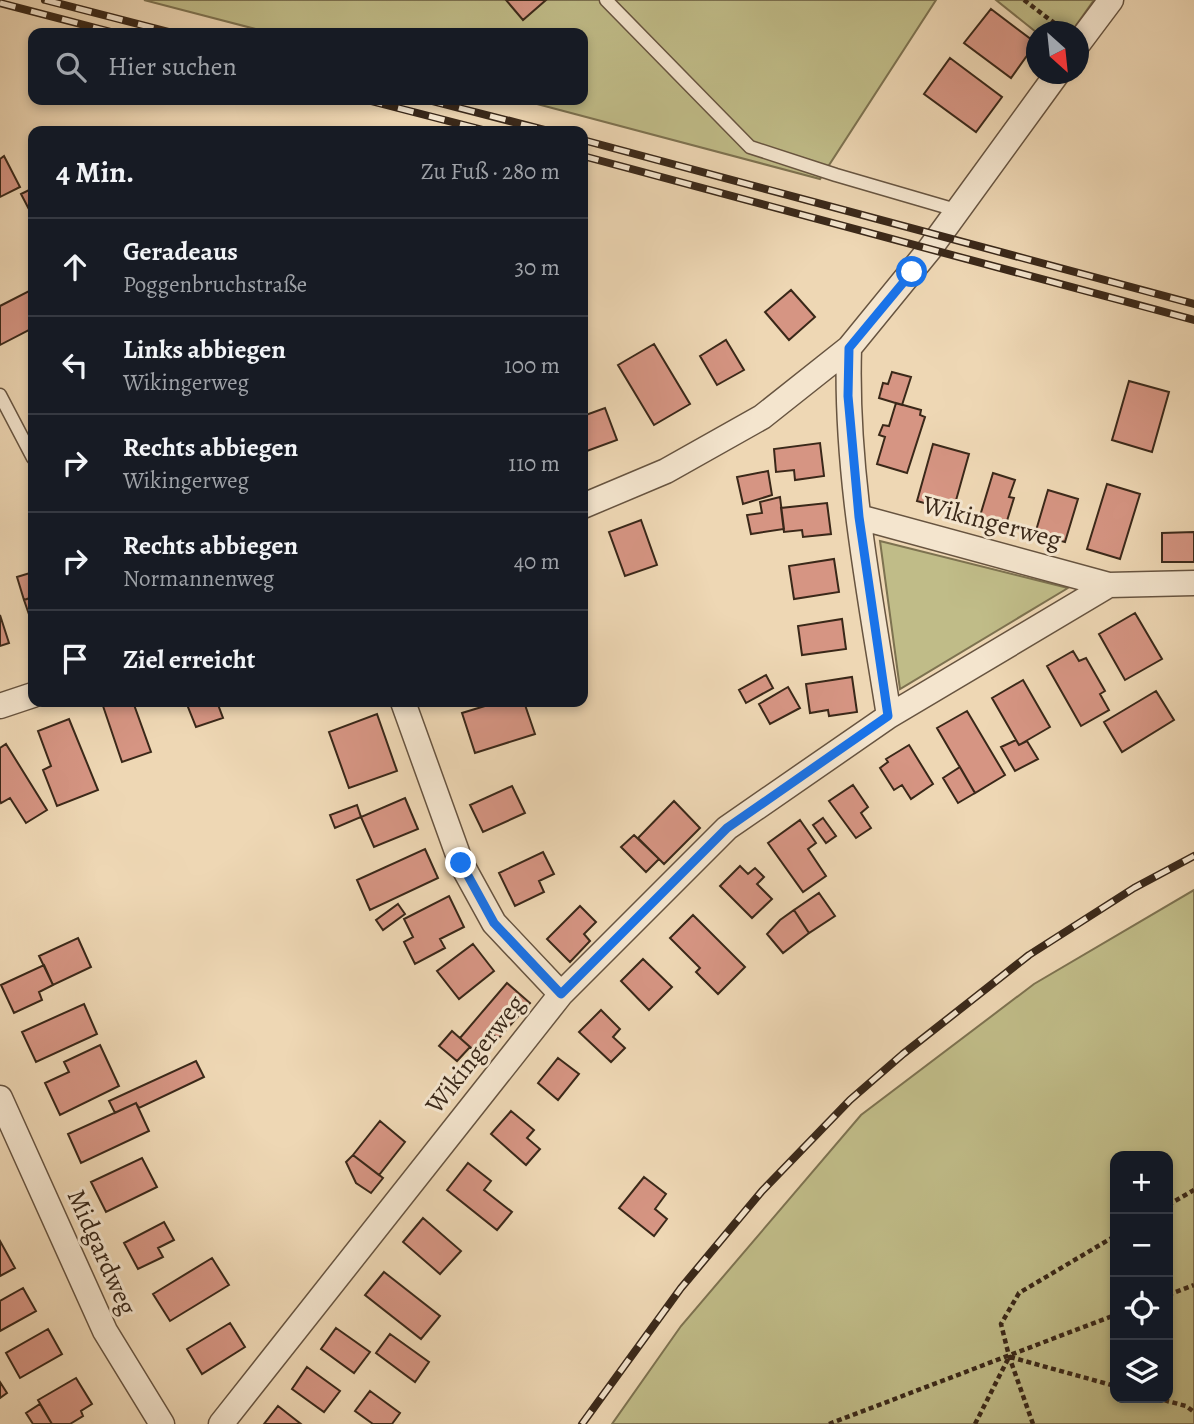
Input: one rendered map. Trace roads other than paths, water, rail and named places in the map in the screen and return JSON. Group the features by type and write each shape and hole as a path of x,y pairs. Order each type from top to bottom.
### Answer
{"street":[{"path":"1089,30 1111,0"},
{"path":"588,504 666,471 762,417 849,348 929,250 1050,84"},
{"path":"849,348 848,396 859,517 888,716"},
{"name":"Wikingerweg","path":"859,517 1109,584 1194,583"},
{"name":"Wikingerweg","path":"221,1424 561,994 727,828 888,716 1109,584"},
{"path":"0,706 28,697"},
{"path":"405,707 461,863 494,923 561,994"},
{"name":"Midgardweg","path":"0,1098 105,1331 162,1424"}],"lane":[{"path":"606,0 750,147 956,210"},
{"path":"0,395 28,448"}],"railway":[{"path":"45,0 154,28"},
{"path":"0,3 96,28"},
{"path":"386,105 468,126"},
{"path":"448,105 529,126"},
{"path":"588,141 1194,304"},
{"path":"588,157 1194,320"},
{"path":"582,1424 681,1288 762,1191 850,1100 903,1054 1029,955 1134,888 1194,856"}]}
